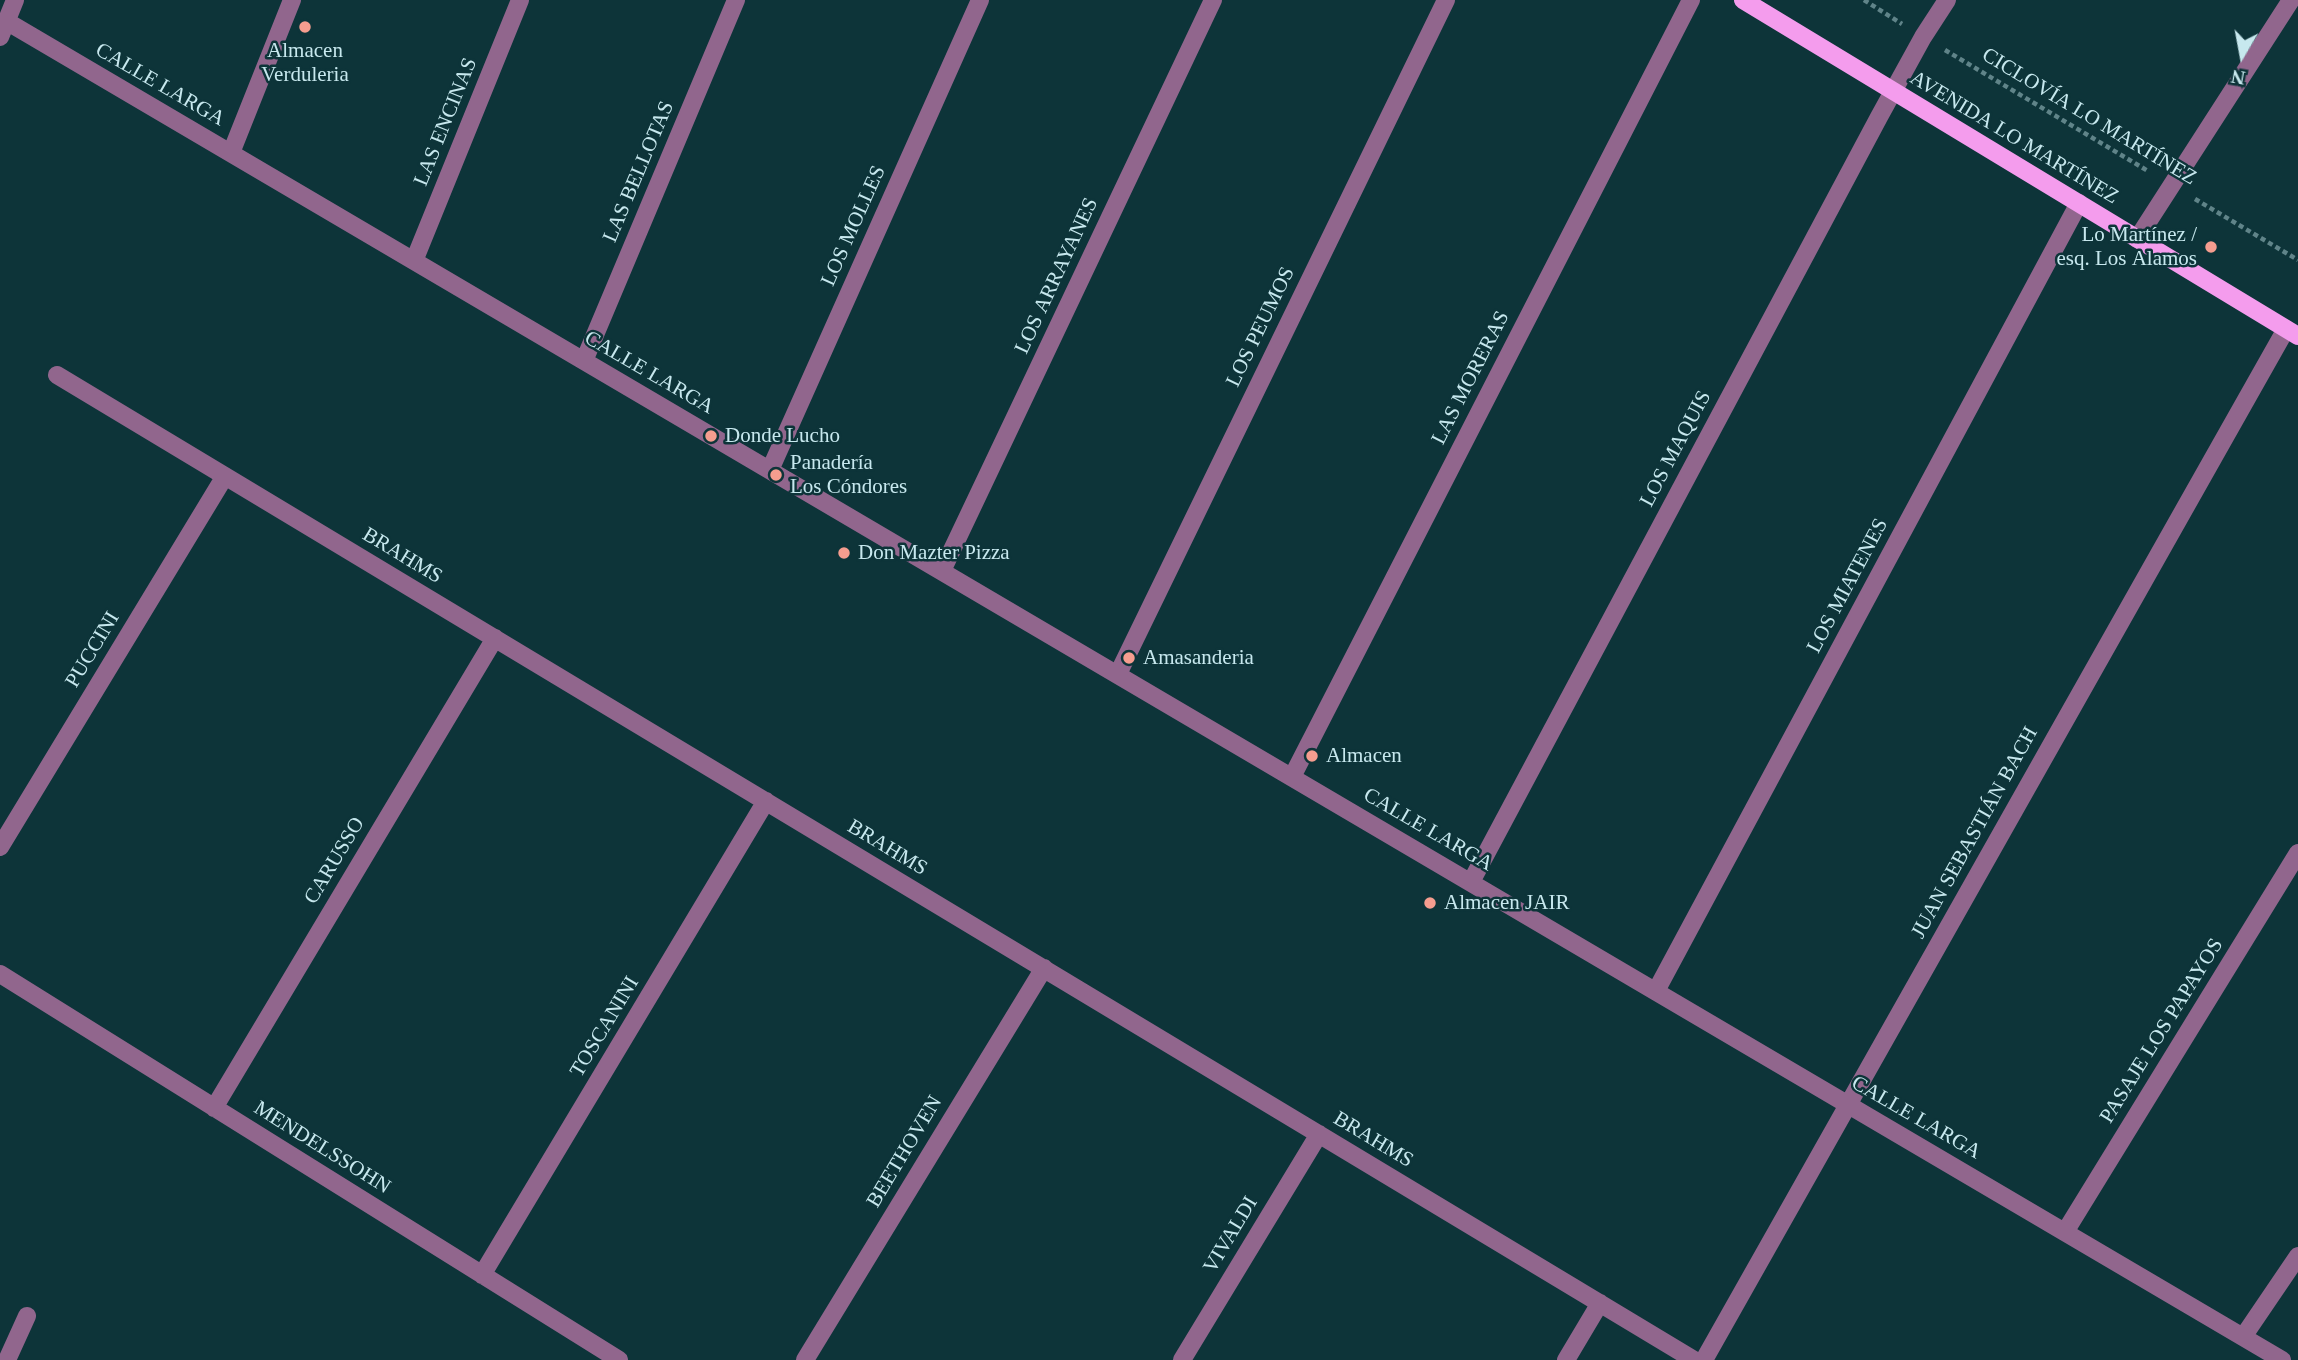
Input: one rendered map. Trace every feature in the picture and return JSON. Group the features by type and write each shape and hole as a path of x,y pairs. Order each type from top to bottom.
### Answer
{"main road":[{"name":"AVENIDA LO MARTÍNEZ","path":"1743,0 2292,332"}],"street":[{"path":"3,29 15,0"},
{"path":"231,153 292,0"},
{"name":"LAS ENCINAS","path":"414,261 520,0"},
{"name":"LAS BELLOTAS","path":"584,361 736,0"},
{"name":"LOS MOLLES","path":"770,470 979,0"},
{"name":"LOS ARRAYANES","path":"942,571 1213,0"},
{"name":"LOS PEUMOS","path":"1118,674 1446,0"},
{"name":"LAS MORERAS","path":"1292,777 1691,0"},
{"name":"LOS MAQUIS","path":"1471,882 1893,90 1947,0"},
{"path":"2137,239 2291,0"},
{"name":"CALLE LARGA","path":"3,29 231,153 2282,1360"},
{"name":"LOS MIATENES","path":"1656,991 2079,203"},
{"name":"JUAN SEBASTIÁN BACH","path":"1704,1360 1848,1104 2292,332"},
{"name":"BRAHMS","path":"57,375 1694,1360"},
{"name":"PUCCINI","path":"0,847 225,476"},
{"name":"CARUSSO","path":"214,1108 495,638"},
{"name":"TOSCANINI","path":"482,1275 766,801"},
{"name":"PASAJE LOS PAPAYOS","path":"2065,1232 2298,853"},
{"name":"BEETHOVEN","path":"805,1360 1044,968"},
{"name":"MENDELSSOHN","path":"0,974 619,1360"},
{"name":"VIVALDI","path":"1182,1360 1319,1134"},
{"path":"2243,1337 2298,1256"},
{"path":"1566,1360 1600,1303"},
{"path":"7,1360 27,1316"}],"path":[{"name":"CICLOVÍA LO MARTÍNEZ","path":"1864,0 2298,260"}],"place":[{"name":"Almacen Verduleria","path":"305,27"},
{"name":"Lo Martínez / esq. Los Alamos","path":"2211,247"},
{"name":"Donde Lucho","path":"711,436"},
{"name":"Panadería Los Cóndores","path":"776,475"},
{"name":"Don Mazter Pizza","path":"844,553"},
{"name":"Amasanderia","path":"1129,658"},
{"name":"Almacen","path":"1312,756"},
{"name":"Almacen JAIR","path":"1430,903"}]}
